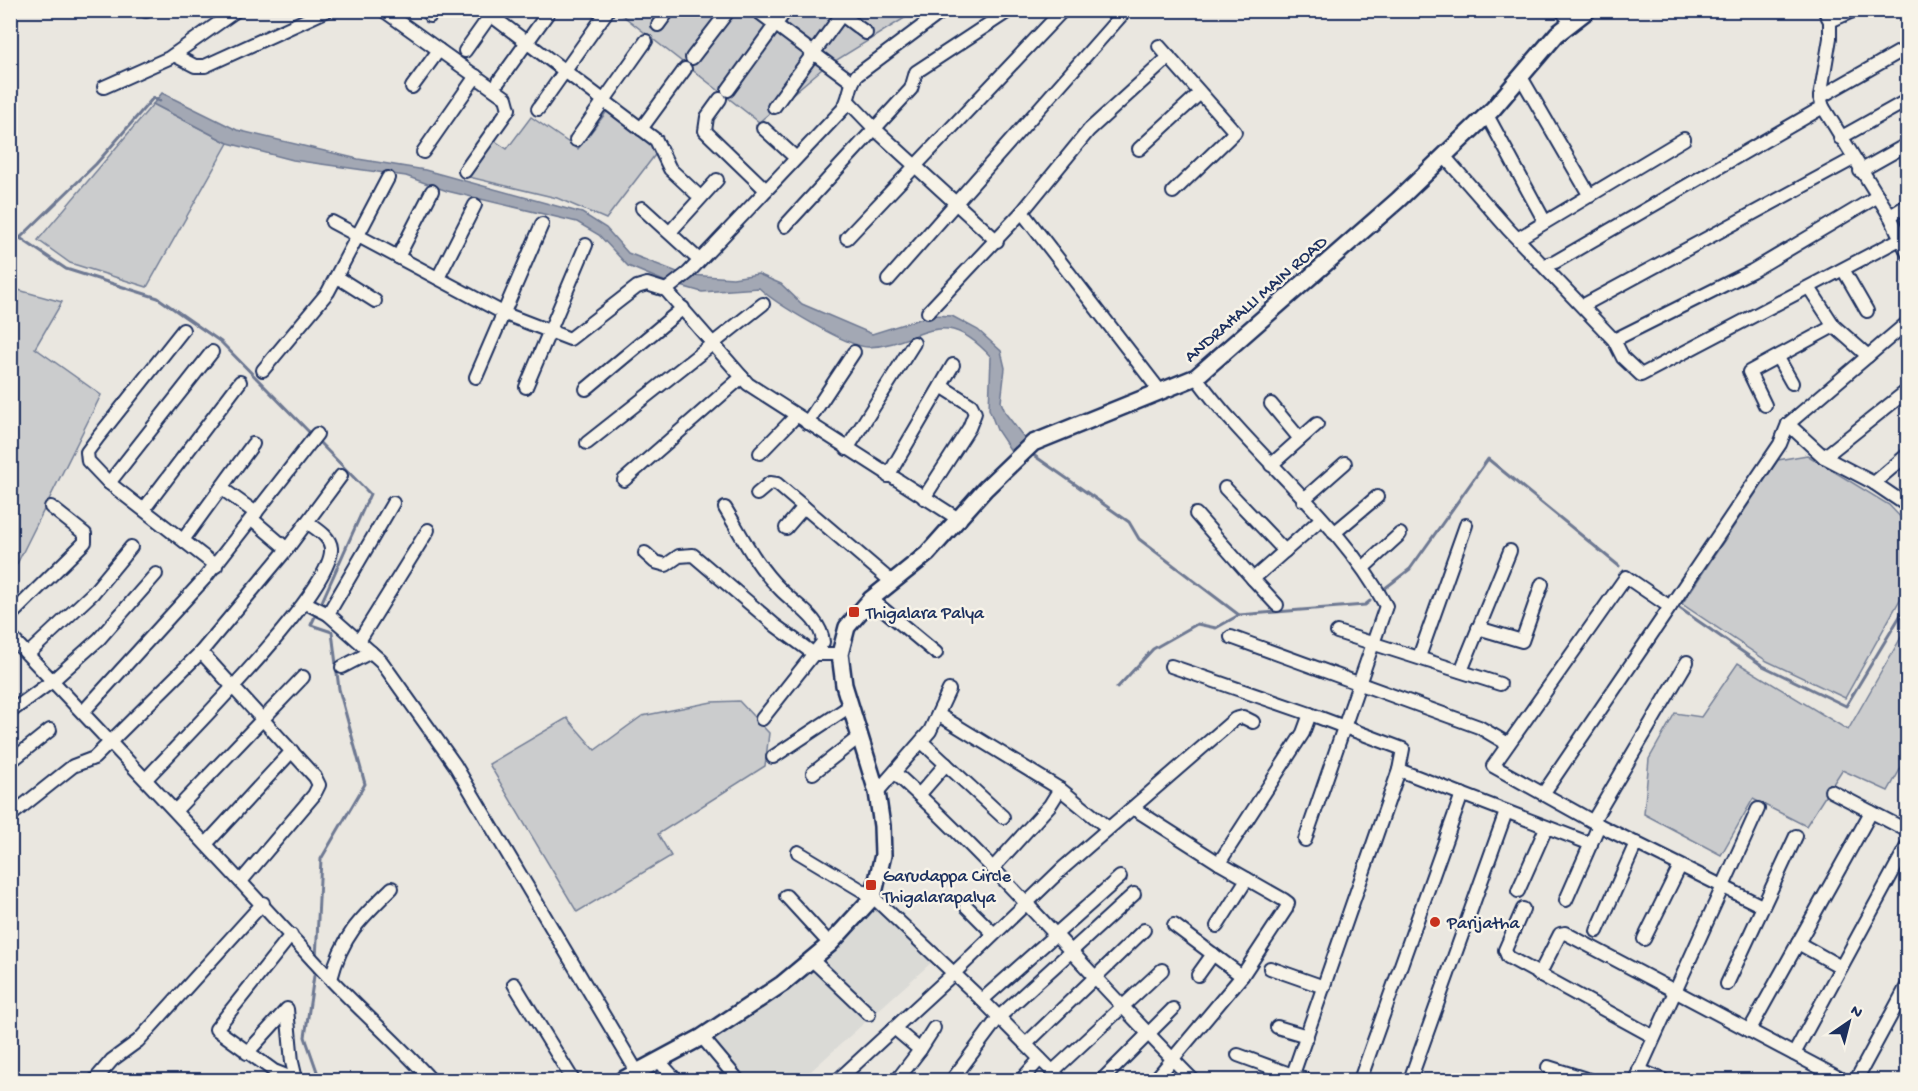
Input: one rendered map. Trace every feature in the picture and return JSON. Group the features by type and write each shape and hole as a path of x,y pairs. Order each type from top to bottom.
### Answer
{"main road":[{"name":"ANDRAHALLI MAIN ROAD","path":"622,1080 636,1070 702,1037 782,984 830,944 873,897 883,855 882,826 876,792 850,706 840,654 847,627 871,599 927,554 960,520 985,489 1033,443 1196,377 1398,200 1486,115 1557,34 1588,10"}],"street":[{"path":"104,87 174,55 237,10"},
{"path":"174,55 195,66 205,66 328,10"},
{"path":"383,10 506,98 509,109 465,171"},
{"path":"499,81 550,10"},
{"path":"538,109 608,10"},
{"path":"658,26 669,10"},
{"path":"692,58 729,10"},
{"path":"756,10 852,82"},
{"path":"766,190 705,131 707,117 786,10"},
{"path":"670,288 688,273 849,102 852,82 904,39 944,10"},
{"path":"785,226 876,130 911,89 916,72 1010,10"},
{"path":"847,238 1063,10"},
{"path":"888,280 1126,10"},
{"path":"1562,10 1572,23"},
{"path":"1855,10 1827,16 1821,102 1840,138 1890,216 1908,254"},
{"path":"465,51 489,12 526,43 641,129 661,147 670,169 679,180 700,197"},
{"path":"774,106 844,13 866,33"},
{"path":"576,140 646,41"},
{"path":"1159,46 1235,132 1173,192"},
{"path":"1544,265 1555,262 1908,47"},
{"path":"412,87 439,50"},
{"path":"928,312 997,241 1089,130 1169,57"},
{"path":"641,129 685,69"},
{"path":"423,152 476,76"},
{"path":"1521,77 1590,196"},
{"path":"1139,149 1200,93"},
{"path":"1840,138 1908,100"},
{"path":"849,102 876,130 997,241"},
{"path":"1486,115 1545,222"},
{"path":"763,128 796,158"},
{"path":"1519,238 1684,139"},
{"path":"1860,171 1908,144"},
{"path":"1444,156 1508,229 1614,340 1623,358 1641,375 1810,289 1900,240"},
{"path":"1582,306 1853,159"},
{"path":"263,370 328,292 388,178"},
{"path":"670,232 717,180"},
{"path":"398,257 432,191"},
{"path":"1614,340 1752,271 1878,196"},
{"path":"438,278 475,205"},
{"path":"1890,216 1908,206"},
{"path":"642,208 699,260"},
{"path":"1022,212 1160,391"},
{"path":"332,222 506,314 570,339 575,338 637,287 647,284 670,288 683,308 748,384 888,476 960,520"},
{"path":"476,377 506,314 542,224"},
{"path":"526,387 586,245"},
{"path":"1844,271 1867,312"},
{"path":"337,277 375,301"},
{"path":"1810,289 1834,326 1868,356"},
{"path":"587,443 763,304"},
{"path":"586,389 683,308"},
{"path":"1544,794 1780,444 1788,424 1908,322"},
{"path":"1765,405 1749,372 1834,326"},
{"path":"183,330 87,452 88,461 92,468 109,483 216,566"},
{"path":"847,448 914,343"},
{"path":"109,483 212,352"},
{"path":"760,453 802,419 854,352"},
{"path":"1778,358 1792,383"},
{"path":"888,476 953,365"},
{"path":"624,480 742,377"},
{"path":"1196,377 1222,412 1334,533 1363,568 1386,606 1375,644 1305,840"},
{"path":"144,509 240,382"},
{"path":"924,498 969,428 975,413 971,405 941,386"},
{"path":"1824,457 1908,390"},
{"path":"1271,404 1300,439"},
{"path":"1271,465 1317,424"},
{"path":"1788,424 1824,457 1874,483 1908,506"},
{"path":"83,712 216,566 314,437"},
{"path":"183,540 253,444"},
{"path":"1874,483 1908,454"},
{"path":"1303,500 1345,463"},
{"path":"10,816 73,766 94,758 201,652 286,549 341,476"},
{"path":"757,494 773,483 892,582"},
{"path":"221,488 254,516 286,549"},
{"path":"1225,488 1285,551"},
{"path":"1334,533 1377,497"},
{"path":"146,779 232,686 318,609 393,503"},
{"path":"10,616 85,542 85,534 51,507"},
{"path":"786,528 804,507"},
{"path":"725,508 764,572 814,621 822,632 823,642 762,719"},
{"path":"1196,514 1277,605"},
{"path":"1253,579 1321,519"},
{"path":"307,522 328,540 331,549 318,609"},
{"path":"1419,657 1466,525"},
{"path":"359,641 428,530"},
{"path":"1363,568 1400,534"},
{"path":"28,654 93,593 131,547"},
{"path":"1461,671 1510,551"},
{"path":"645,553 655,562 666,565 679,556 693,555 776,626 814,654 840,654"},
{"path":"10,712 51,682 99,639 156,574"},
{"path":"1670,608 1626,577 1493,766 1596,823 1762,906"},
{"path":"1478,628 1522,641 1542,584"},
{"path":"871,599 936,652"},
{"path":"318,609 381,661 455,765 636,1070"},
{"path":"1336,632 1500,684"},
{"path":"1231,637 1359,686 1479,727 1508,744"},
{"path":"12,641 28,654 51,682 83,712 176,810 327,975 432,1080"},
{"path":"201,652 261,720 292,751 315,777 319,785 314,795 242,880"},
{"path":"342,667 371,652"},
{"path":"1566,900 1591,844 1596,823 1687,662"},
{"path":"1171,666 1403,749 1399,770 1292,1078"},
{"path":"176,810 303,677"},
{"path":"876,792 922,742 939,715 949,690"},
{"path":"773,757 850,706"},
{"path":"1219,863 1304,733 1310,714"},
{"path":"939,715 1060,789 1108,828"},
{"path":"838,1080 954,973 1026,902 1108,828 1235,719 1243,717 1253,722"},
{"path":"10,762 51,730"},
{"path":"813,773 859,737"},
{"path":"922,742 1003,817"},
{"path":"207,843 292,751"},
{"path":"919,795 946,764"},
{"path":"1399,770 1591,844"},
{"path":"895,773 993,868 1124,1007 1148,1036 1193,1080"},
{"path":"993,868 1050,805 1060,789"},
{"path":"1831,791 1908,831"},
{"path":"1360,1080 1462,794"},
{"path":"1133,808 1287,903 1287,909 1242,976 1155,1080"},
{"path":"1663,1080 1637,1075 1673,991 1758,809"},
{"path":"1410,1080 1506,812"},
{"path":"1749,1031 1871,812"},
{"path":"1518,891 1546,828"},
{"path":"1727,984 1796,836"},
{"path":"1597,931 1636,843"},
{"path":"1794,1054 1908,844"},
{"path":"798,852 837,878 873,897 982,1000 1056,1076 1162,969"},
{"path":"1644,939 1680,866"},
{"path":"982,1000 1054,933 1120,877"},
{"path":"1217,926 1247,879"},
{"path":"327,975 349,933 392,888"},
{"path":"952,1080 999,1017 1134,894"},
{"path":"786,896 830,944"},
{"path":"95,1080 112,1060 138,1041 262,903"},
{"path":"966,906 994,934"},
{"path":"1523,909 1505,950 1508,957 1653,1038"},
{"path":"1174,925 1242,976"},
{"path":"1026,1044 1144,930"},
{"path":"1539,975 1560,934 1565,933 1843,1080"},
{"path":"291,935 216,1029 274,1071 297,1080"},
{"path":"1798,943 1841,967"},
{"path":"1198,975 1213,954"},
{"path":"811,959 868,1014"},
{"path":"1270,968 1324,987"},
{"path":"514,984 573,1080"},
{"path":"1856,1080 1908,984"},
{"path":"247,1053 286,1009 292,1062 297,1080"},
{"path":"1102,1080 1173,1009"},
{"path":"1277,1027 1307,1036"},
{"path":"894,1028 920,1050"},
{"path":"897,1080 934,1028"},
{"path":"702,1037 738,1080"},
{"path":"1238,1056 1292,1078 1306,1080"},
{"path":"1021,1080 1040,1059"},
{"path":"658,1060 676,1080"},
{"path":"1548,1067 1589,1080"}],"shaded area":[{"path":"617,11 916,11 822,69 759,122"},
{"path":"162,93 237,130 358,159 425,170 582,213 606,228 628,253 680,273 671,284 628,266 599,235 577,222 447,191 406,176 293,160 228,143 153,104"},
{"path":"153,104 228,143 147,287 70,263 38,240"},
{"path":"608,110 658,151 606,219 557,198 465,176 492,139 507,149 531,117 578,149"},
{"path":"758,274 781,284 802,304 872,334 932,315 952,316 978,330 1001,351 1005,368 1001,402 1006,414 1026,440 1011,451 997,430 989,409 991,357 973,340 958,332 944,329 931,330 887,345 868,347 844,340 829,332 795,313 759,288 702,292 681,286 690,275 733,278"},
{"path":"11,288 62,302 35,348 101,395 11,576"},
{"path":"1807,455 1889,505 1907,524 1907,587 1845,698 1767,661 1682,604 1778,460"},
{"path":"1907,627 1907,757 1888,791 1842,770 1806,826 1753,799 1721,855 1644,814 1649,759 1675,713 1701,717 1738,663 1848,730"},
{"path":"739,701 769,733 765,766 658,834 671,856 577,912 489,764 567,718 595,750 642,716 712,702"},
{"path":"875,906 933,961 801,1080 733,1080 701,1046 814,971 836,952"}],"waterway":[{"path":"10,234 20,238 96,164 153,98 160,101"},
{"path":"20,238 66,269 158,298 221,342 313,436"},
{"path":"318,441 370,494 320,606"},
{"path":"1029,452 1129,522 1139,539 1239,615"},
{"path":"1384,589 1410,569 1488,459 1619,566"},
{"path":"1117,688 1153,649 1197,624 1216,628 1239,615 1365,605 1370,601"},
{"path":"1675,605 1763,666 1846,706 1908,603"},
{"path":"316,959 321,859 365,784 339,689 332,632 311,625 317,612"},
{"path":"315,969 305,1037 320,1080"}],"place":[{"name":"Thigalara Palya","path":"854,612"},
{"name":"Garudappa Circle Thigalarapalya","path":"871,885"},
{"name":"Parijatha","path":"1435,922"}]}
